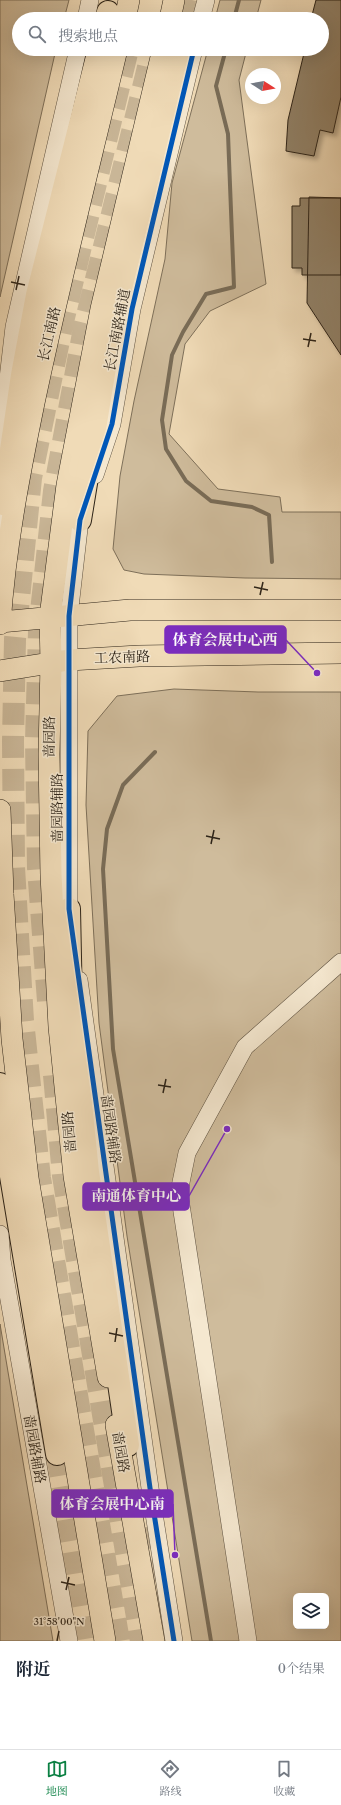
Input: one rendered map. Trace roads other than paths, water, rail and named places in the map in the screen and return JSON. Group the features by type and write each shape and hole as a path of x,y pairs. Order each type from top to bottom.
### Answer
{"highway":[{"path":"3,504 22,375 37,295 97,56"},
{"path":"80,520 112,325 178,56"},
{"path":"69,910 71,1005 88,1172 128,1445"},
{"path":"0,1084 6,1146 56,1454"}],"main road":[{"path":"118,12 129,0"},
{"path":"171,12 174,0"},
{"name":"长江南路","path":"0,623 9,542 21,466 47,339 115,56"},
{"path":"59,617 67,485 101,309 161,56"},
{"path":"0,623 130,610 341,610"},
{"name":"啬园路","path":"59,617 60,661 49,754 51,875 60,1027 74,1176 154,1641"},
{"name":"工农南路","path":"0,671 60,661 139,656 341,653"},
{"path":"0,810 3,894 12,1031 28,1178 105,1641"}],"street":[{"path":"87,12 90,0"},
{"path":"203,12 206,0"},
{"path":"0,526 3,504 4,413 14,327 76,56"},
{"name":"长江南路辅道","path":"59,617 80,520 112,424 132,309 192,56"},
{"name":"啬园路辅路","path":"60,661 69,910 150,1488 174,1641"},
{"path":"248,1641 180,1192 187,1154 245,1047 341,962"},
{"name":"啬园路辅路","path":"0,1234 2,1260 69,1641"}],"waterway":[{"path":"236,12 239,0"},
{"path":"224,56 216,86 228,134 234,287 206,294 183,332 172,355 162,420 166,449 186,481 211,501 252,507 269,515 272,562"},
{"path":"155,752 123,785 107,829 103,869 113,1049 211,1641"}],"tunnel":[{"path":"189,12 192,0"},
{"path":"119,1641 40,1178 23,1021 14,867 13,741 15,639 31,478 62,326 126,56"},
{"path":"48,1001 38,868 36,742 39,630 54,491 84,328 148,67"},
{"path":"54,1075 63,1176 141,1641"},
{"path":"57,1454 87,1641"},
{"path":"138,1495 164,1626"}],"place":[{"name":"体育会展中心西","path":"317,673"},
{"name":"南通体育中心","path":"227,1129"},
{"name":"体育会展中心南","path":"175,1555"}]}
